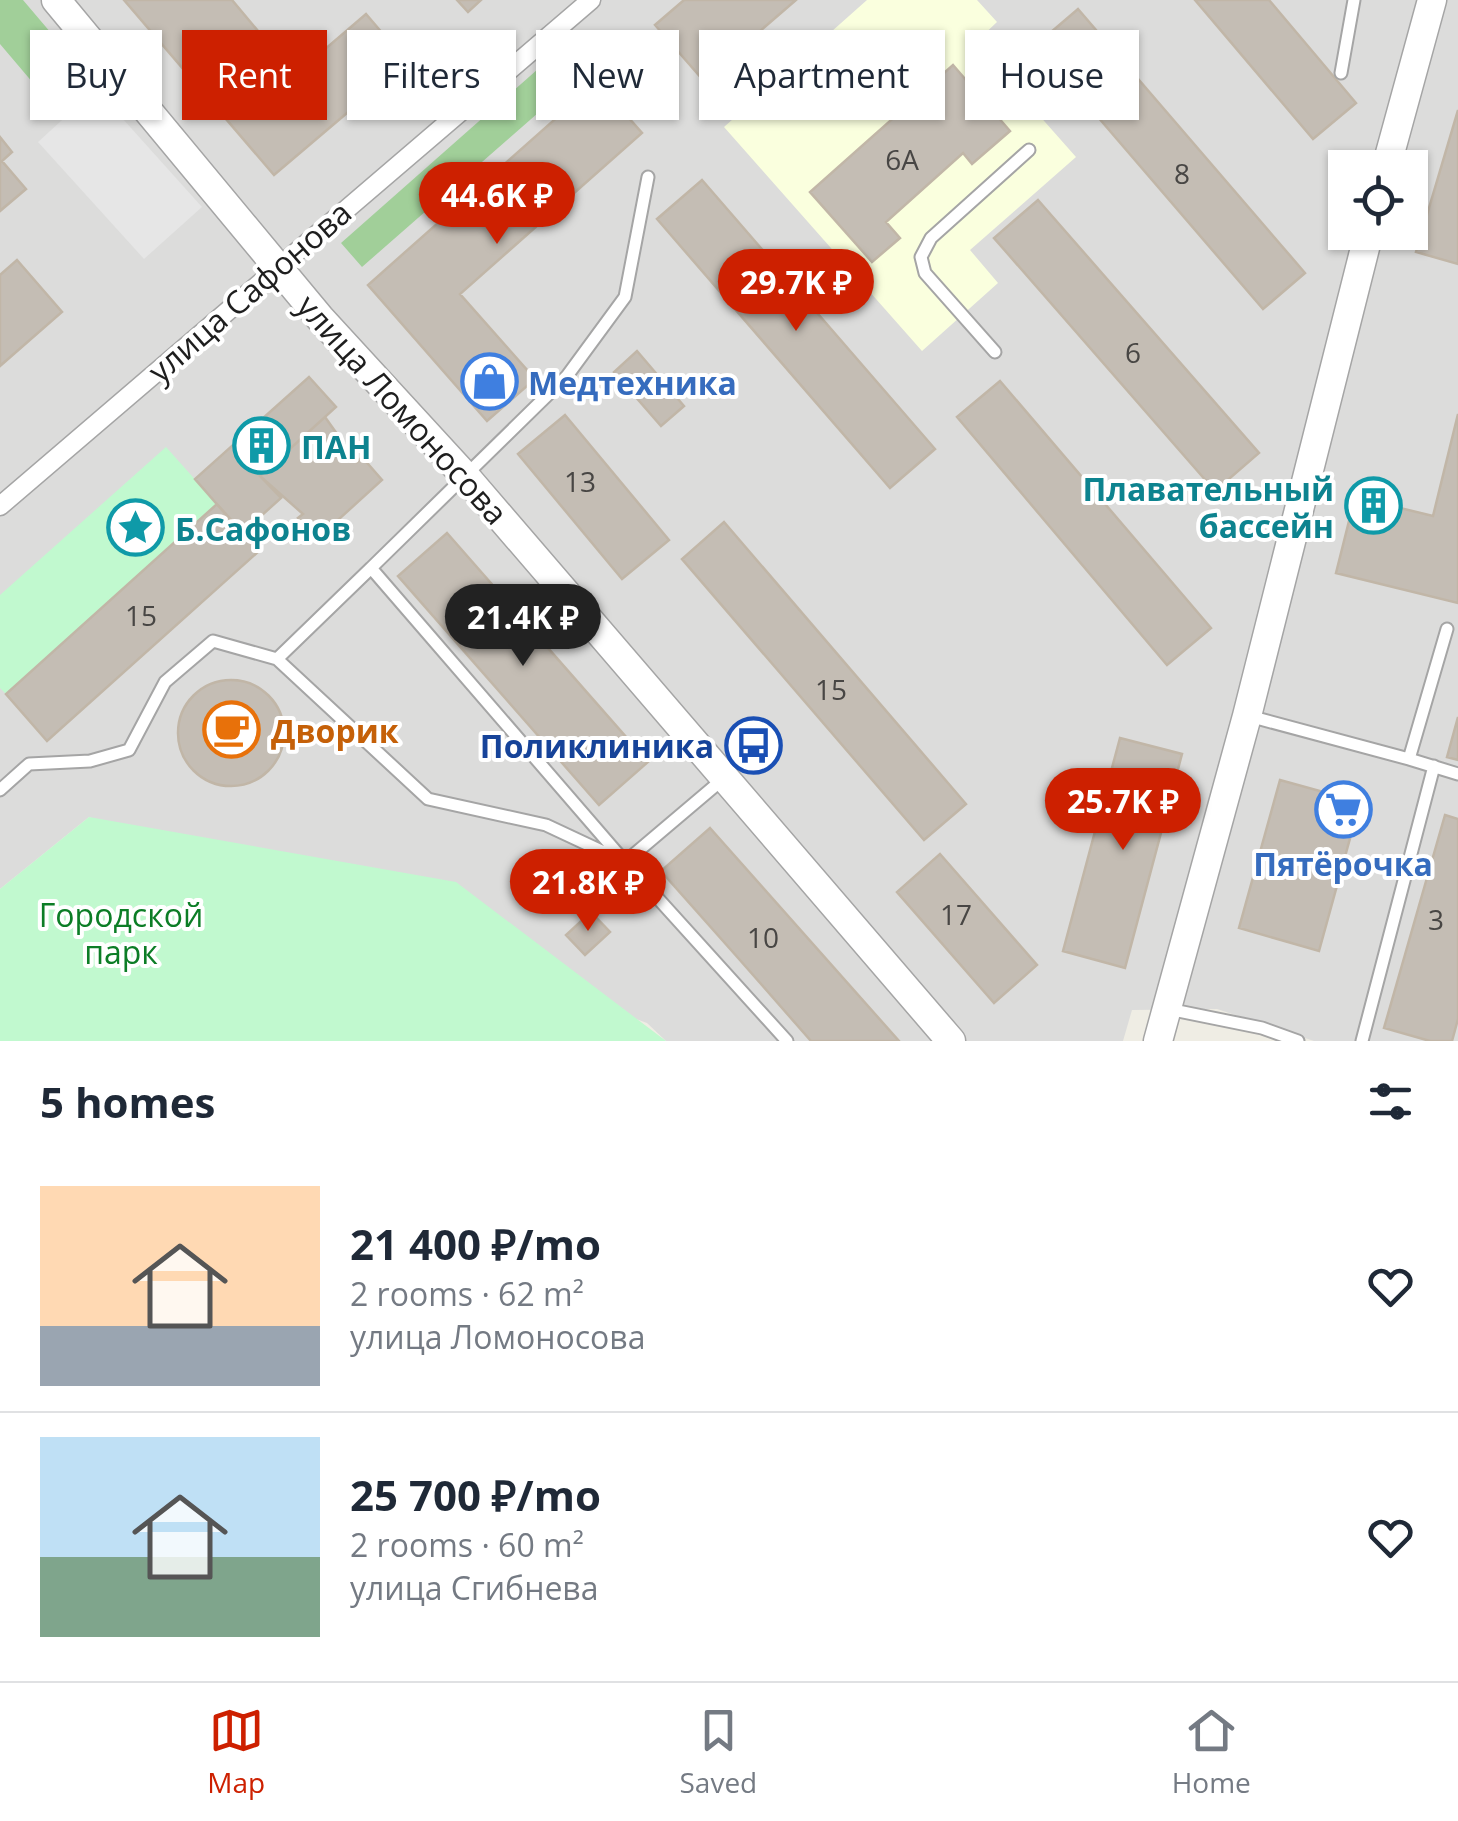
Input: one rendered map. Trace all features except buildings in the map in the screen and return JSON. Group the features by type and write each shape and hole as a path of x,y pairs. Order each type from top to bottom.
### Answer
{"street":[{"name":"улица Ломоносова","path":"56,0 277,266 466,477 951,1041"},
{"name":"улица Сафонова","path":"0,506 590,0"},
{"path":"1391,150 1432,0"},
{"path":"1158,1041 1247,716 1364,250"}],"lane":[{"path":"1341,72 1354,0"},
{"path":"995,352 925,273 922,257 931,238 1029,150"},
{"path":"277,659 567,376 625,297 648,178"},
{"path":"371,568 625,862 787,1041"},
{"path":"1409,758 1447,629"},
{"path":"0,790 29,764 90,761 129,750 165,682 213,641 277,659 428,799 546,825 625,862"},
{"path":"1247,716 1458,774"},
{"path":"1362,1041 1434,766"},
{"path":"625,862 726,776"},
{"path":"1168,1008 1262,1028 1298,1041"}],"shaded area":[{"path":"0,0 1458,0 1458,1041 1314,1041 1217,1009 1132,1010 1123,1041 666,1041 647,1023 89,817 0,889"},
{"path":"867,0 977,0 997,22 989,30 965,30 965,120 1043,120 1076,157 970,250 998,283 922,351 724,127 732,120 945,120 945,30 833,30"},
{"path":"62,120 124,120 202,207 144,259 38,142"}],"green space":[{"path":"0,0 23,0 48,30 30,30 30,79 0,44"},
{"path":"536,71 536,115 362,267 341,243 480,120 516,120 516,88"},
{"path":"166,447 217,504 6,694 0,688 0,595"},
{"name":"Городской парк","path":"89,817 456,882 666,1041 0,1041 0,889"}],"place":[{"name":"Медтехника","path":"489,382"},
{"name":"ПАН","path":"262,446"},
{"name":"Плавательный бассейн","path":"1373,506"},
{"name":"Б.Сафонов","path":"136,528"},
{"name":"Дворик","path":"232,730"},
{"name":"Поликлиника","path":"753,745"},
{"name":"Пятёрочка","path":"1343,809"}]}
